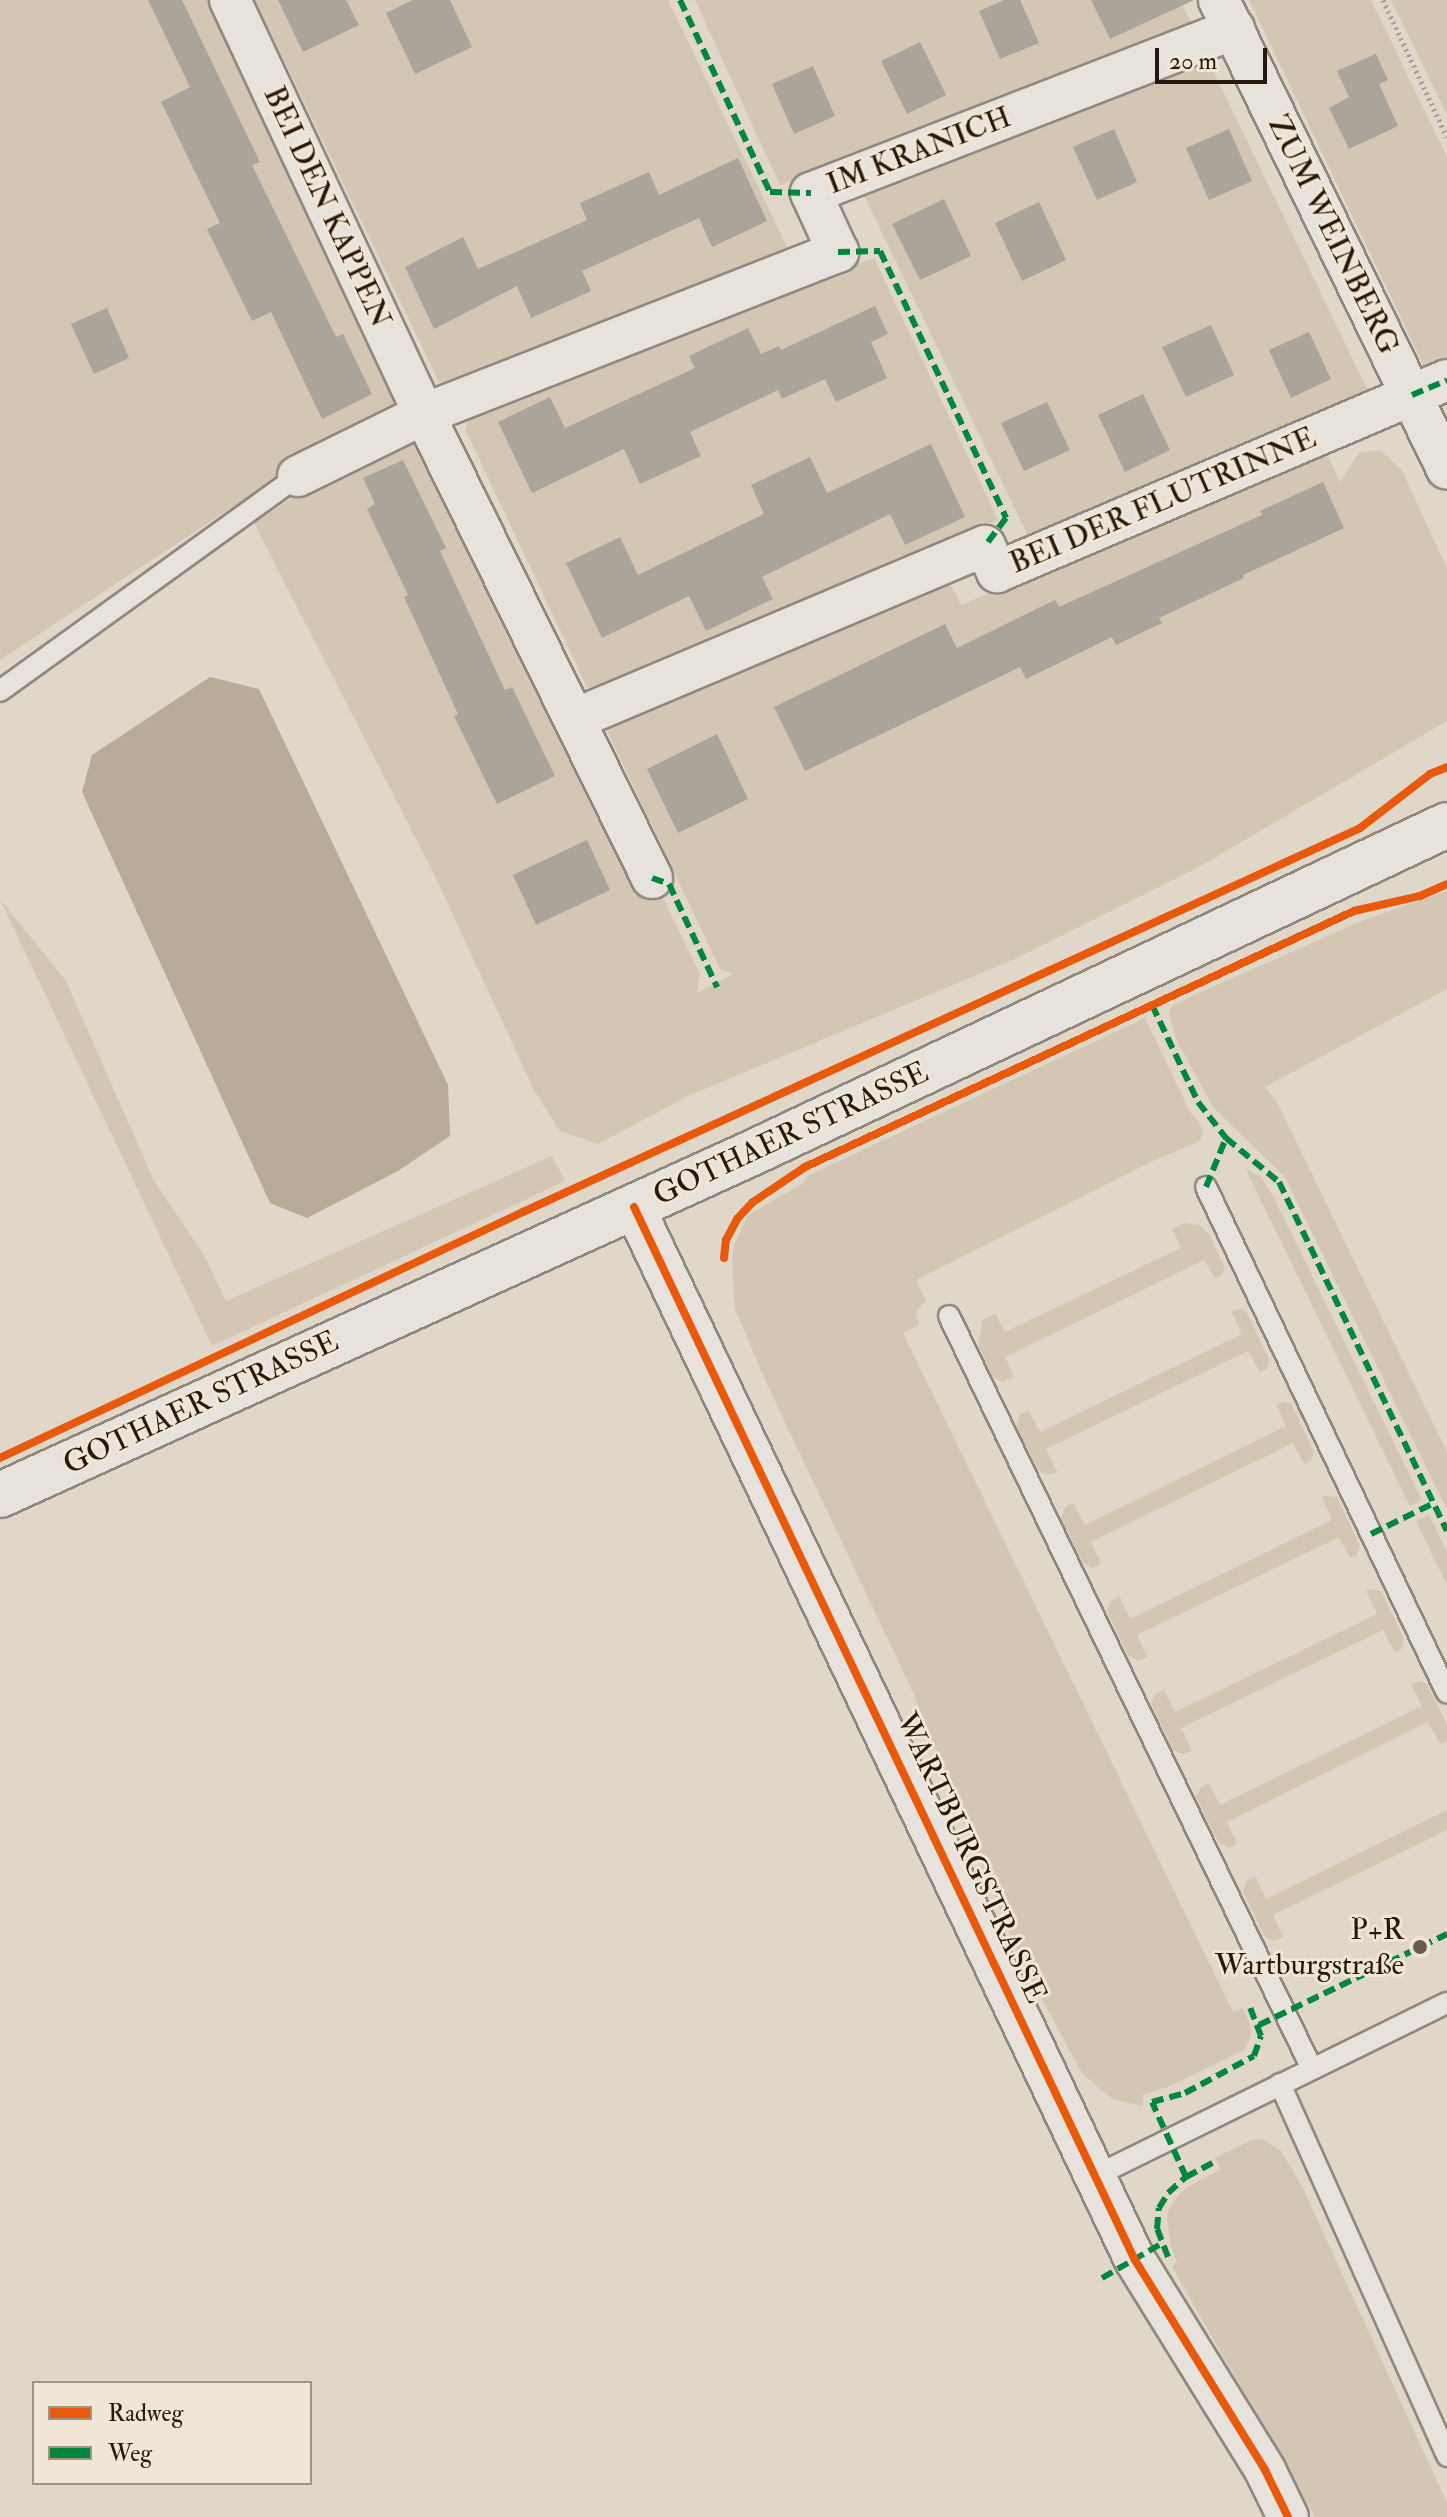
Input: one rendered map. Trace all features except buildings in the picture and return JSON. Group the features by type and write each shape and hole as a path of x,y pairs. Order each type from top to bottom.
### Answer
{"main road":[{"name":"GOTHAER STRASSE","path":"0,1495 634,1207 1447,825"}],"street":[{"name":"BEI DEN KAPPEN","path":"230,0 424,414"},
{"name":"IM KRANICH","path":"424,414 838,252 811,193 1226,15"},
{"name":"ZUM WEINBERG","path":"1226,15 1429,388 1447,469"},
{"name":"BEI DER FLUTRINNE","path":"575,719 985,546 997,572 1429,388"},
{"path":"298,476 424,414 652,878"},
{"name":"WARTBURGSTRASSE","path":"634,1207 1135,2260 1265,2470 1288,2517"}],"lane":[{"path":"0,691 298,476"},
{"path":"1206,1187 1447,1693"},
{"path":"949,1316 1312,2069"},
{"path":"1095,2176 1447,2003"},
{"path":"1280,2084 1447,2456"}],"path":[{"path":"1383,0 1447,137"}],"shaded area":[{"path":"0,0 210,0 403,401 397,412 316,452 0,660"},
{"path":"255,0 668,0 792,257 457,386 440,384"},
{"path":"695,0 1180,0 1194,28 780,185"},
{"path":"1249,0 1371,0 1447,157 1447,360 1425,368"},
{"path":"1391,0 1447,0 1447,115 1437,94"},
{"path":"1206,56 1371,397 1031,542 860,187"},
{"path":"874,258 998,520 606,687 587,687 465,429 471,413"},
{"path":"421,437 656,884 700,974 697,993 733,974 720,969 603,722 946,576 961,605 1325,450 1340,482 1359,453 1380,450 1401,469 1447,568 1447,721 1199,867 1017,958 688,1096 598,1144 560,1131 534,1090 435,876 254,523 312,485"},
{"path":"210,677 259,689 448,1085 450,1136 398,1171 307,1218 270,1203 82,792 92,755"},
{"path":"1447,891 1447,989 1265,1087 1276,1100 1447,1452 1447,1510 1285,1177 1213,1107 1176,1039 1169,1013 1172,1006 1194,995 1359,922"},
{"path":"0,899 66,981 154,1181 204,1255 226,1301 552,1156 565,1181 212,1346"},
{"path":"1145,1018 1189,1110 1200,1124 1203,1132 1200,1141 1155,1160 916,1280 926,1300 916,1312 919,1325 903,1333 1233,2012 1243,2008 1250,2025 1251,2037 1244,2050 1170,2086 1143,2095 1143,2106 1112,2099 1082,2073 1019,1957 912,1690 765,1380 735,1309 732,1266 733,1248 748,1215 804,1183 807,1176"},
{"path":"1245,1168 1261,1177 1272,1194 1422,1500 1410,1506"},
{"path":"1184,1223 1199,1225 1209,1234 1225,1268 1221,1276 1215,1279 1204,1260 1005,1357 1014,1377 1002,1382 993,1377 978,1345 982,1321 995,1313 1005,1332 1181,1248 1172,1229"},
{"path":"1231,1311 1246,1311 1269,1359 1267,1369 1260,1372 1248,1351 1046,1449 1057,1472 1048,1475 1038,1470 1016,1425 1020,1415 1028,1410 1040,1432 1242,1334"},
{"path":"1291,1403 1314,1452 1311,1461 1304,1464 1293,1443 1091,1542 1101,1564 1093,1568 1083,1563 1061,1518 1065,1507 1073,1503 1085,1525 1286,1426 1276,1404"},
{"path":"1322,1497 1337,1497 1360,1546 1357,1555 1350,1558 1339,1537 1137,1635 1147,1657 1139,1661 1128,1656 1107,1611 1111,1601 1119,1596 1130,1619 1332,1520"},
{"path":"1429,1515 1447,1552 1447,1585 1416,1521"},
{"path":"1366,1591 1381,1591 1404,1639 1402,1649 1395,1652 1383,1630 1181,1728 1192,1751 1183,1754 1173,1750 1151,1704 1155,1694 1164,1690 1175,1712 1377,1614"},
{"path":"1421,1681 1427,1684 1447,1725 1447,1742 1440,1744 1428,1722 1227,1822 1237,1844 1229,1848 1218,1842 1196,1797 1201,1787 1209,1783 1220,1805 1422,1706 1411,1684"},
{"path":"1447,1810 1447,1830 1273,1915 1283,1937 1275,1941 1264,1936 1243,1891 1247,1880 1255,1876 1266,1899"},
{"path":"1262,2139 1281,2151 1302,2186 1447,2503 1447,2517 1315,2517 1172,2267 1177,2262 1170,2243 1167,2213 1174,2200 1187,2187 1221,2169 1215,2158 1252,2140"}],"marked path":[{"path":"680,0 770,192 811,193"},
{"path":"838,252 880,251 1006,518 985,546"},
{"path":"1412,395 1447,380"},
{"path":"652,878 669,884 717,987"},
{"path":"1152,1005 1198,1102 1226,1138 1279,1182 1447,1531"},
{"path":"1206,1187 1226,1138"},
{"path":"1371,1534 1434,1503"},
{"path":"1259,2025 1447,1934"},
{"path":"1186,2177 1152,2102 1185,2093 1254,2056 1261,2036 1250,2007"},
{"path":"1168,2257 1157,2229 1159,2208 1168,2193 1186,2177 1212,2163"},
{"path":"1102,2278 1161,2244"}],"cycle path":[{"path":"0,1458 523,1212 1360,828 1430,774 1447,767"},
{"path":"724,1258 726,1240 737,1219 753,1202 805,1167 1354,911 1420,896 1447,884"},
{"path":"634,1207 1135,2260 1265,2470 1288,2517"}],"place":[{"name":"P+R Wartburgstraße","path":"1420,1947"}]}
